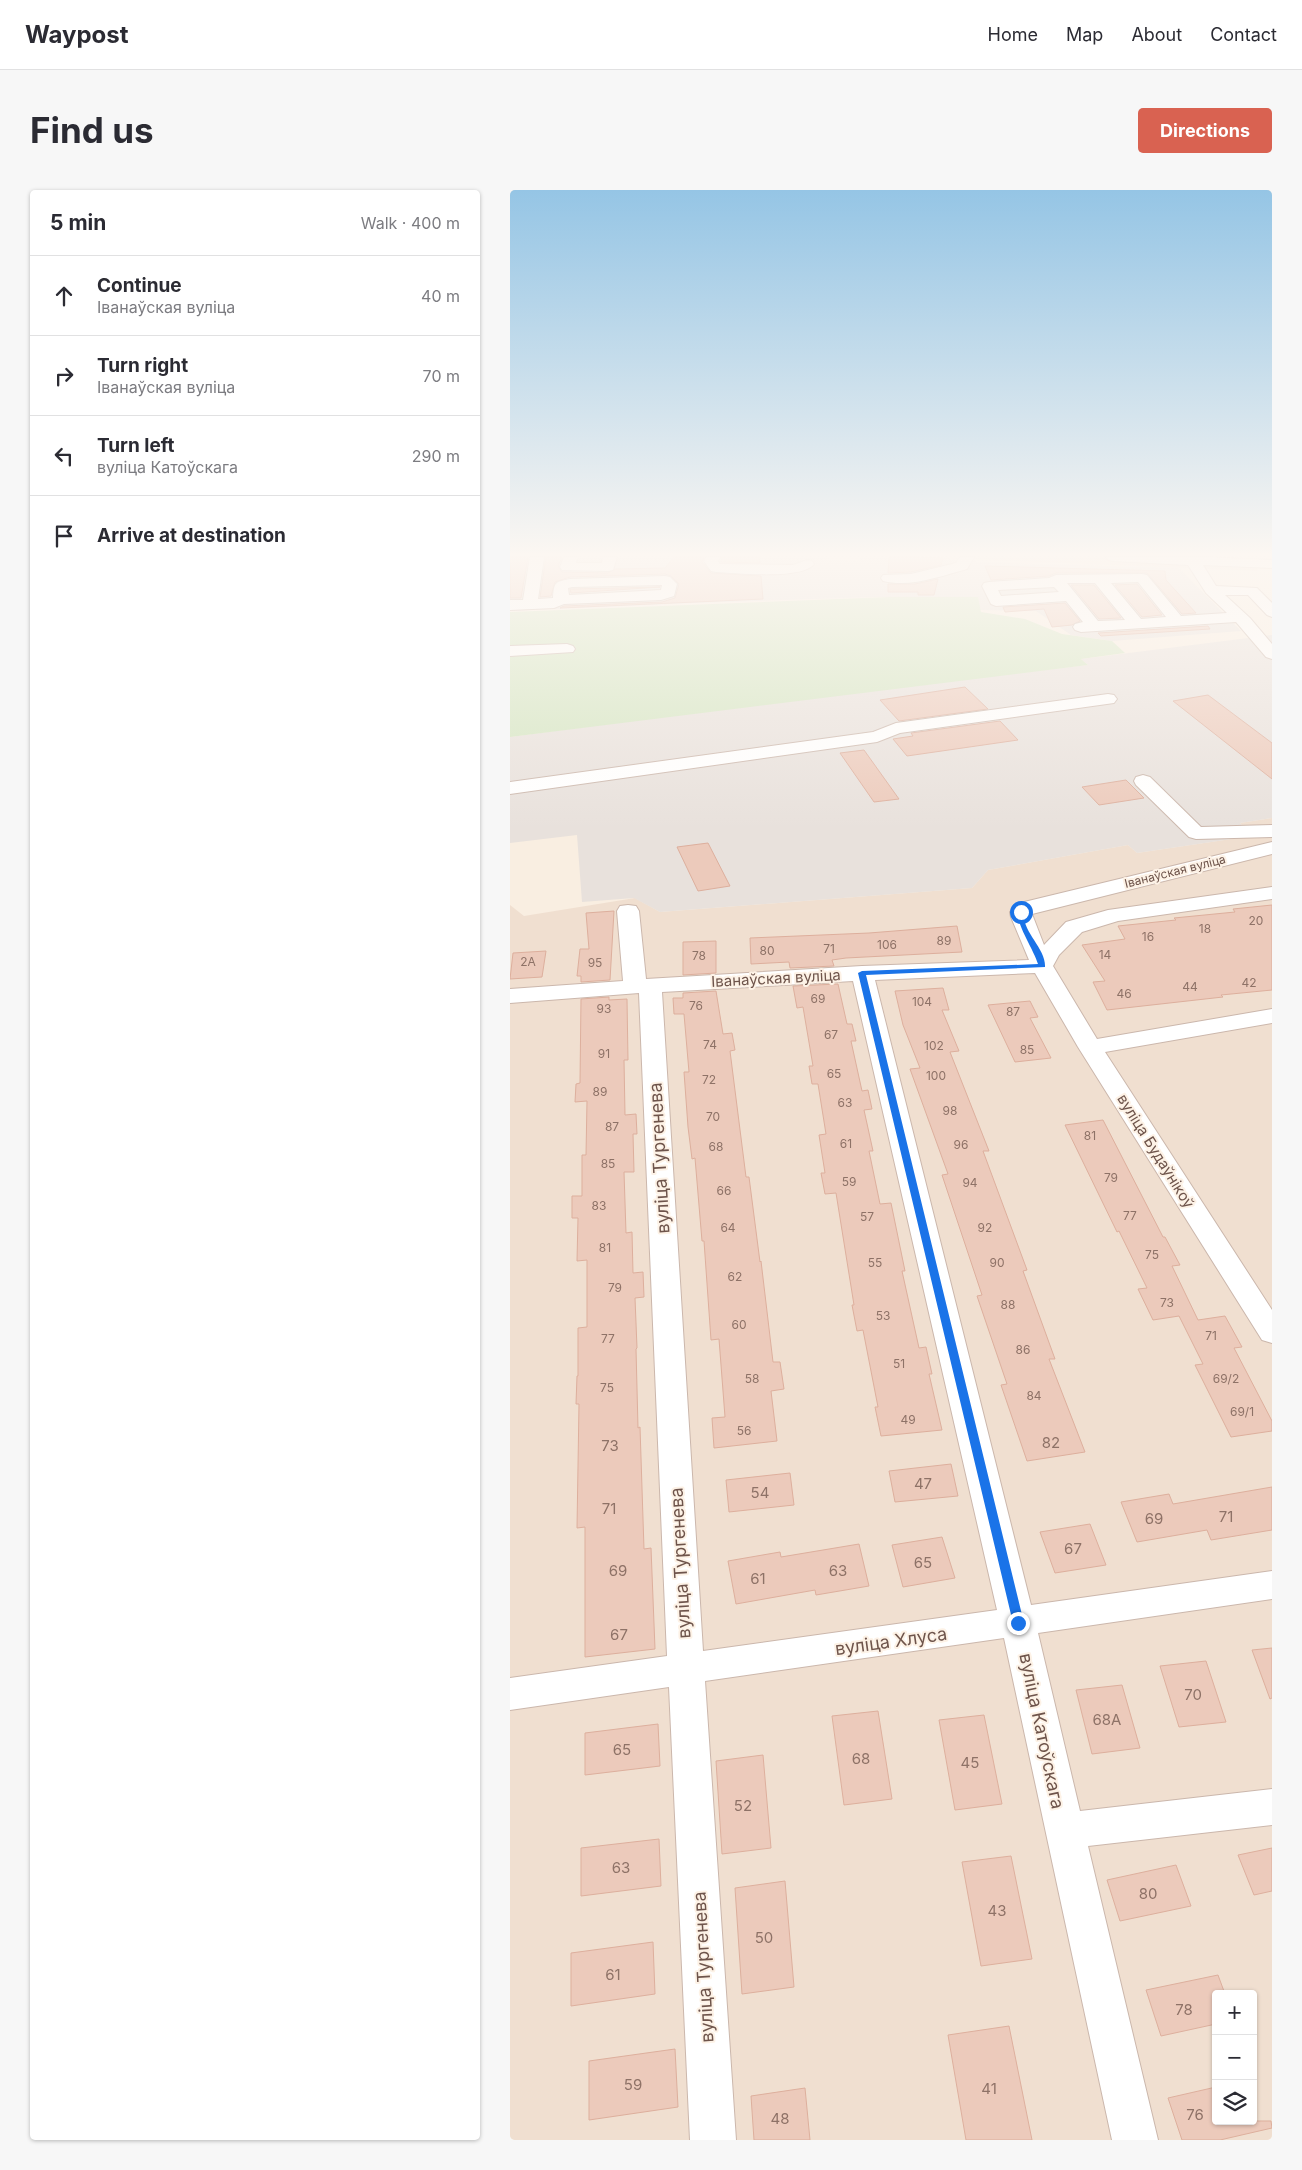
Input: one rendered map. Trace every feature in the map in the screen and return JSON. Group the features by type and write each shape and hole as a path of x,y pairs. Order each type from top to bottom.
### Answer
{"street":[{"path":"510,650 567,649"},
{"path":"510,788 878,737 896,728 1108,699"},
{"path":"1143,782 1196,833 1272,831"},
{"name":"Іванаўская вуліца","path":"510,996 862,973 1042,966 1037,950 1020,918 1021,912 1027,907 1272,848"},
{"path":"1042,966 1049,952 1074,927 1116,915 1272,893"},
{"name":"вуліца Тургенева","path":"628,911 643,986 686,1670 713,2140"},
{"name":"вуліца Будаўнікоў","path":"1042,966 1090,1047 1272,1333"},
{"name":"вуліца Катоўскага","path":"862,973 1018,1623 1135,2140"},
{"path":"1090,1047 1272,1016"},
{"name":"вуліца Хлуса","path":"510,1694 1018,1623 1272,1585"},
{"path":"1065,1832 1272,1807"}],"shaded area":[{"path":"1169,648 1272,648 1272,818 1240,823 1252,836 1137,853 1128,845 988,870 972,888 660,912 634,898 582,902 577,835 510,843 510,737 824,695 1088,665 1081,659"},
{"path":"1272,818 1272,2140 510,2140 510,905 524,916 635,898 660,912 972,888 988,870 1128,845 1137,853 1251,836 1240,823"}],"green space":[{"path":"510,648 1120,648 1125,653 1081,659 1088,665 510,737"}],"building":[{"path":"965,687 988,709 899,721 880,700"},
{"path":"1208,695 1272,743 1272,779 1173,701"},
{"path":"1000,721 1018,740 907,756 893,739 913,736 911,733"},
{"path":"864,750 899,799 874,802 840,753"},
{"path":"1126,780 1144,798 1099,805 1082,787"},
{"path":"708,843 730,886 698,891 677,847"},
{"path":"1272,905 1272,990 1107,1010 1093,982 1105,981 1082,945 1125,939 1118,926 1235,912 1233,909"},
{"path":"614,911 610,980 581,982 581,976 577,976 580,949 589,949 586,913"},
{"path":"957,926 962,952 846,958 832,960 834,966 790,968 789,962 751,964 750,938 869,933"},
{"path":"716,941 716,973 683,975 683,942"},
{"path":"546,951 542,977 510,979 513,953"},
{"path":"838,984 847,1024 852,1024 856,1041 851,1041 862,1091 868,1090 872,1109 864,1110 873,1151 869,1151 880,1204 891,1203 905,1271 902,1271 919,1348 926,1347 932,1374 929,1374 942,1430 881,1436 875,1407 878,1407 863,1330 857,1331 852,1305 854,1305 836,1193 825,1194 821,1173 825,1173 819,1135 826,1134 818,1084 812,1084 809,1066 813,1066 803,1007 797,1008 793,986"},
{"path":"943,988 949,1010 942,1010 959,1051 950,1052 989,1151 983,1151 1027,1270 1023,1271 1055,1359 1049,1359 1085,1452 1027,1461 1001,1385 1007,1384 977,1296 982,1295 942,1175 948,1174 910,1069 920,1068 903,1025 895,991"},
{"path":"716,991 723,1034 732,1033 735,1050 730,1051 746,1177 749,1177 773,1362 780,1362 784,1389 771,1391 777,1441 714,1448 712,1418 725,1417 719,1339 711,1340 704,1241 702,1241 695,1158 692,1159 688,1127 684,1072 689,1072 684,1014 674,1014 673,998 683,998 683,993"},
{"path":"609,997 609,1000 627,999 628,1060 624,1060 625,1115 636,1114 637,1134 633,1134 634,1172 624,1172 626,1233 632,1232 633,1273 643,1272 644,1297 635,1298 638,1428 640,1427 644,1549 651,1548 655,1649 585,1657 585,1527 577,1528 579,1404 576,1404 578,1328 587,1327 587,1260 577,1261 578,1218 572,1218 572,1196 582,1196 582,1155 586,1155 587,1101 575,1102 576,1084 580,1083 581,999"},
{"path":"1030,1001 1038,1017 1030,1018 1051,1058 1015,1062 988,1005"},
{"path":"1103,1120 1163,1237 1165,1237 1180,1265 1172,1266 1198,1320 1225,1316 1242,1347 1234,1348 1272,1421 1272,1431 1231,1437 1195,1365 1203,1364 1179,1316 1153,1320 1138,1289 1147,1288 1119,1231 1117,1232 1065,1125"},
{"path":"951,1464 958,1496 895,1502 889,1471"},
{"path":"790,1473 794,1505 729,1512 726,1480"},
{"path":"1272,1487 1272,1530 1211,1540 1207,1530 1137,1542 1121,1502 1169,1494 1173,1504"},
{"path":"1090,1524 1106,1565 1055,1573 1040,1532"},
{"path":"942,1537 955,1578 903,1587 892,1545"},
{"path":"859,1544 869,1586 816,1595 815,1590 736,1604 728,1561 780,1552 781,1557"},
{"path":"1272,1648 1272,1698 1270,1699 1252,1650"},
{"path":"1206,1661 1226,1722 1179,1727 1160,1666"},
{"path":"1122,1685 1140,1748 1092,1754 1076,1690"},
{"path":"878,1711 892,1799 844,1805 832,1716"},
{"path":"984,1715 1002,1804 955,1810 939,1720"},
{"path":"658,1724 660,1766 585,1775 585,1733"},
{"path":"763,1755 771,1848 722,1854 716,1761"},
{"path":"659,1839 661,1886 581,1896 581,1848"},
{"path":"1272,1848 1272,1891 1254,1895 1238,1855"},
{"path":"1011,1856 1032,1959 981,1966 962,1862"},
{"path":"1176,1865 1191,1906 1120,1921 1107,1880"},
{"path":"785,1881 794,1987 742,1994 735,1888"},
{"path":"653,1942 655,1994 571,2006 571,1953"},
{"path":"1218,1975 1224,1990 1212,1990 1212,2025 1161,2036 1146,1990"},
{"path":"1009,2026 1032,2140 966,2140 948,2035"},
{"path":"675,2049 678,2107 589,2120 589,2061"},
{"path":"805,2088 810,2140 754,2140 751,2096"},
{"path":"1212,2088 1212,2125 1257,2125 1257,2121 1271,2121 1272,2128 1220,2140 1182,2140 1168,2098"}],"route":[{"path":"1018,1623 862,973 1042,966 1037,950 1020,918 1021,912"}]}
